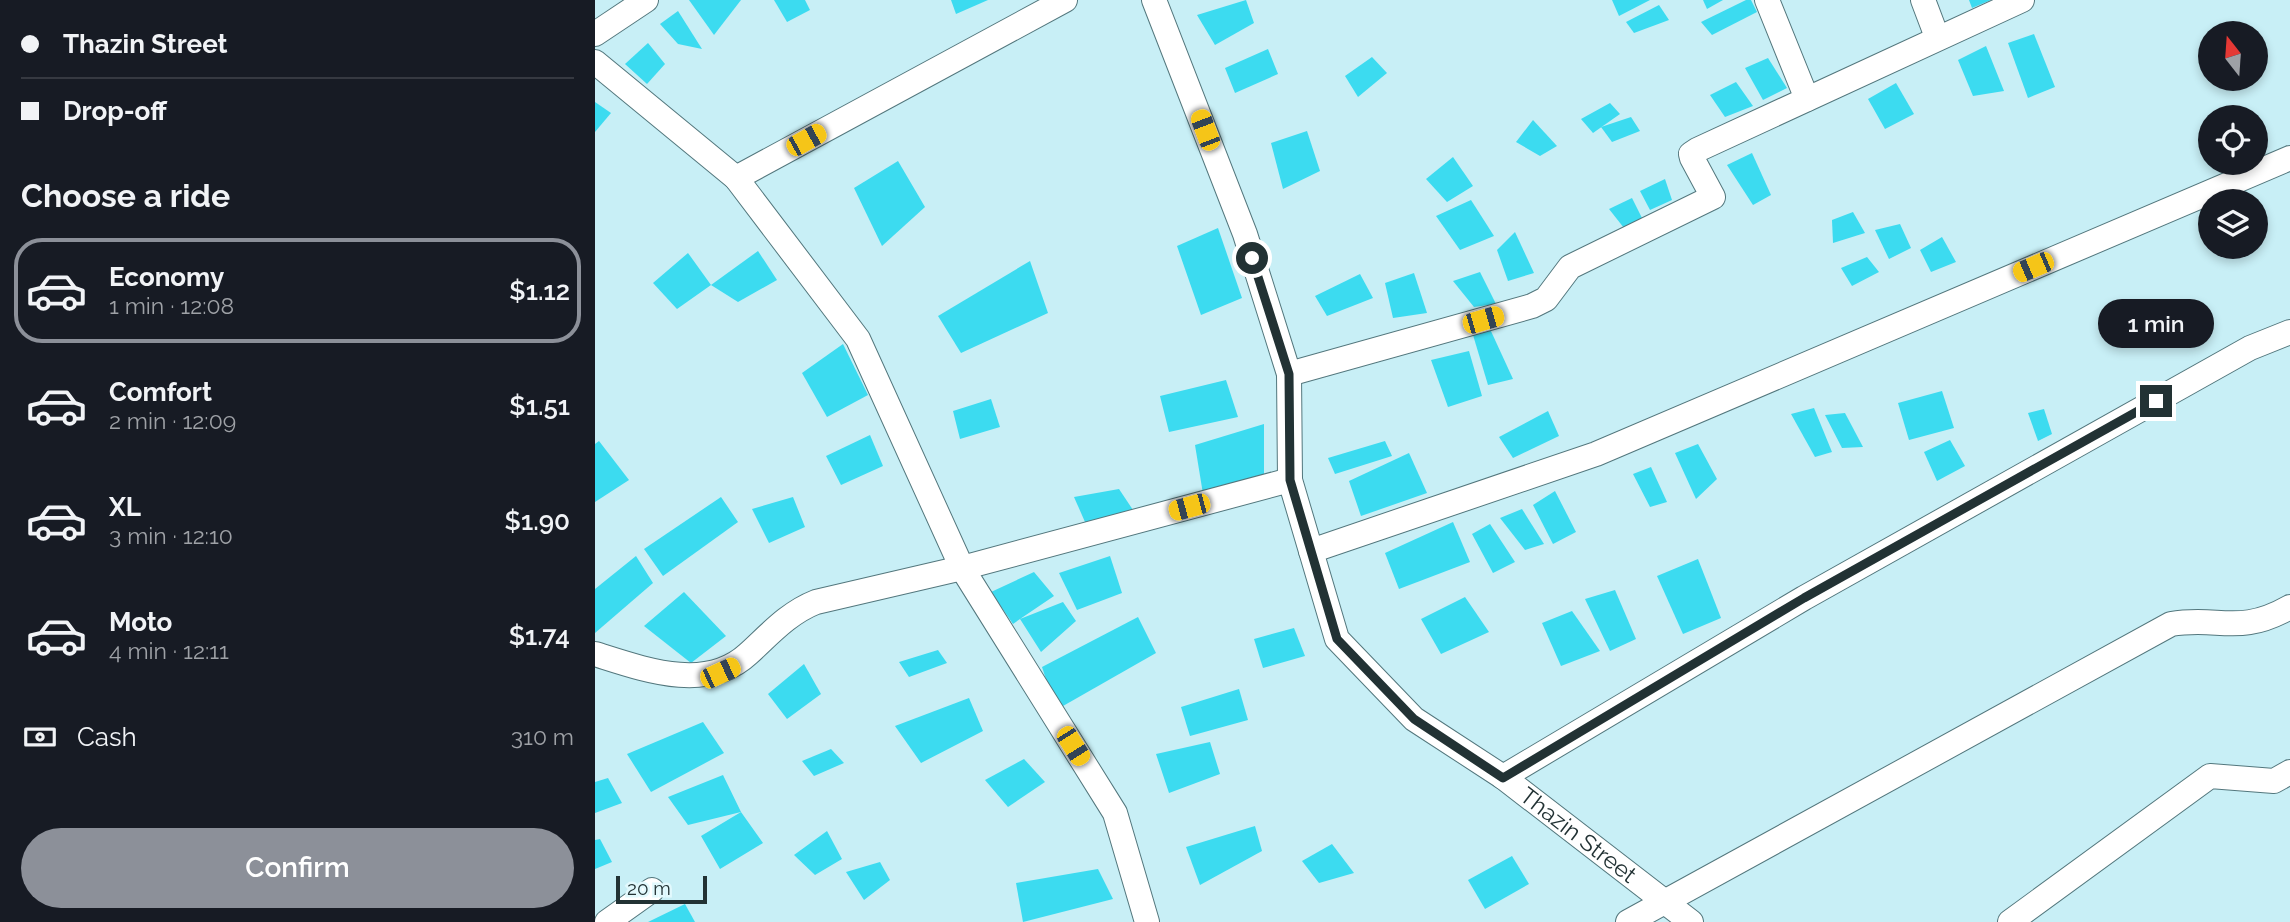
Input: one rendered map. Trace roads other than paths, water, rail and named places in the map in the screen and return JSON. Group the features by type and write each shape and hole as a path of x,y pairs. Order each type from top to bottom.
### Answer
{"street":[{"path":"595,34 646,0"},
{"path":"736,178 1065,0"},
{"name":"Thazin Street","path":"1154,0 1245,234 1289,374 1290,480 1337,639 1414,719 1503,778 1691,922"},
{"path":"1767,0 1807,99"},
{"path":"1923,0 1937,37"},
{"path":"1289,374 1546,299 1570,267 1713,197 1692,159 1691,154 1696,150 2022,0"},
{"path":"595,62 736,178 857,339 962,568 1115,813 1147,922"},
{"path":"1311,551 1596,454 2290,158"},
{"path":"1503,778 1804,598 2250,348 2290,332"},
{"path":"595,654 674,676 720,673 733,667 801,608 1290,480"},
{"path":"1628,922 2171,624 2187,622 2238,626 2271,618 2290,607"},
{"path":"2010,922 2210,776 2274,781 2290,772"},
{"path":"607,922 652,890"}]}
